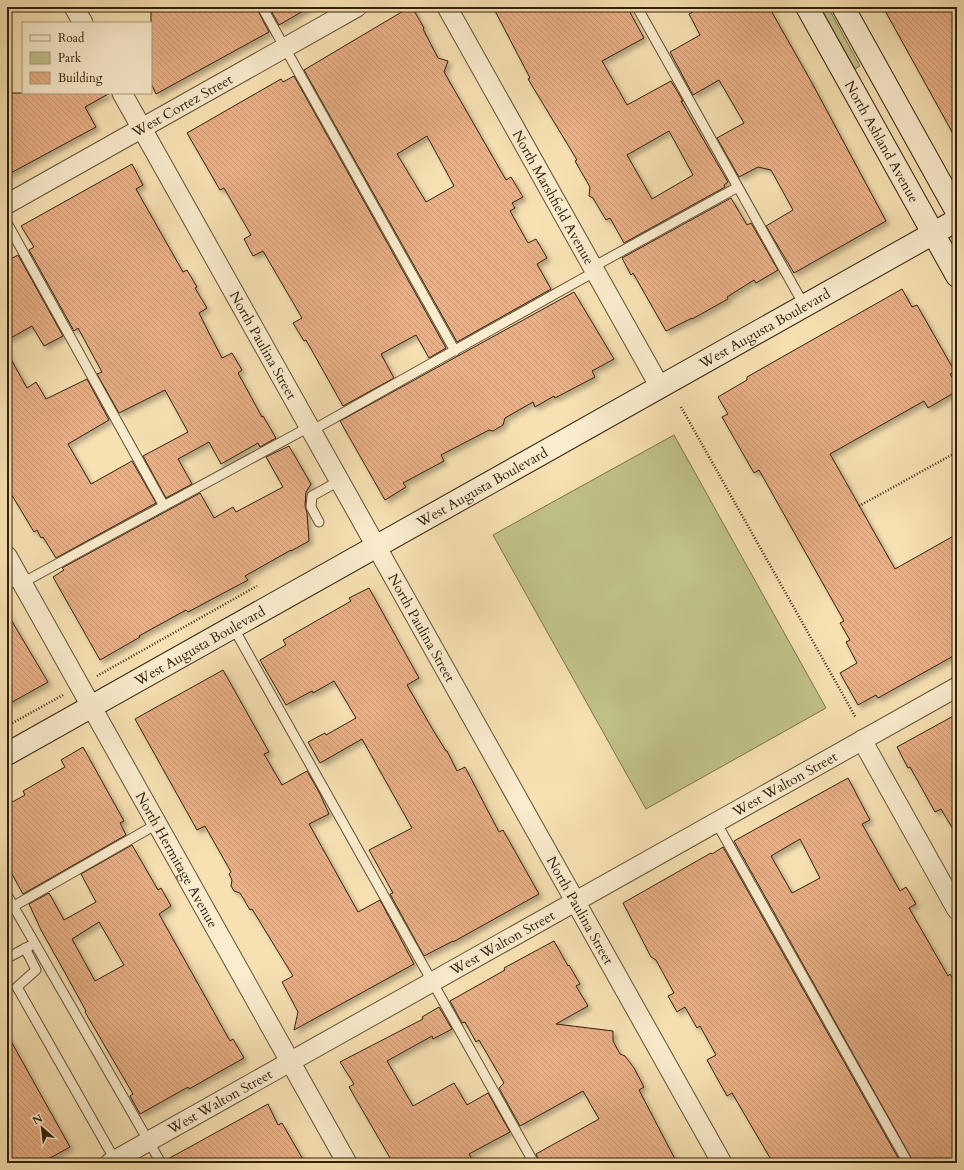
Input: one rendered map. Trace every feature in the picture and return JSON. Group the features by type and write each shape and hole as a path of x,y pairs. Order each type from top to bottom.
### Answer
{"street":[{"path":"74,7 82,22"},
{"name":"West Cortez Street","path":"7,204 357,7"},
{"name":"North Marshfield Avenue","path":"447,7 660,387"},
{"name":"North Ashland Avenue","path":"806,7 957,276"},
{"path":"843,7 957,212"},
{"name":"North Paulina Street","path":"123,94 722,1163"},
{"name":"West Augusta Boulevard","path":"7,754 957,220"},
{"name":"North Hermitage Avenue","path":"7,556 16,582 91,706 347,1163"},
{"name":"West Walton Street","path":"113,1162 290,1061 957,687"},
{"path":"862,740 957,910"}],"lane":[{"path":"262,7 455,351"},
{"path":"637,7 804,305"},
{"path":"16,582 164,506 455,351 594,269 738,187"},
{"path":"7,223 164,506"},
{"path":"319,522 311,507 312,496 339,481"},
{"path":"233,627 534,1163"},
{"path":"716,822 908,1163"},
{"path":"10,908 157,824"},
{"path":"7,895 10,908 34,943 161,1163"},
{"path":"7,958 34,943"},
{"path":"25,948 36,970 17,987 113,1162"}],"path":[{"path":"681,407 856,718"},
{"path":"860,506 957,452"},
{"path":"7,726 57,698"}],"green space":[{"path":"820,7 828,7 860,66 855,69"},
{"path":"674,435 826,708 646,809 493,535"}],"building":[{"path":"151,7 256,7 269,32 156,94 152,85"},
{"path":"269,7 310,7 279,25"},
{"path":"412,7 438,58 448,61 444,72 506,180 511,177 523,197 512,203 515,208 510,211 528,243 536,239 547,258 537,264 551,289 457,342 304,70","holes":["427,136 454,186 426,202 397,154"]},
{"path":"493,7 627,7 644,38 602,61 627,105 671,81 728,182 724,185 725,187 624,243 610,218 606,220 593,198 589,196 590,187 575,161 577,160 528,79 530,78","holes":["669,131 693,175 652,199 627,155"]},
{"path":"702,7 769,7 812,83 886,221 794,273 766,226 793,210 771,170 758,167 739,177 717,138 744,123 719,80 693,95 670,52 700,35 689,14"},
{"path":"883,7 957,7 957,141 930,92"},
{"path":"294,76 446,348 429,358 416,335 381,354 394,378 343,406 306,340 304,341 293,323 302,318 263,251 253,256 244,239 251,235 224,188 220,190 187,133 281,79 283,82"},
{"path":"7,93 108,94 85,107 96,127 7,175"},
{"path":"132,164 143,185 136,189 183,272 187,270 197,287 195,288 207,308 199,313 222,358 232,353 242,370 238,373 262,417 263,416 276,438 260,447 258,443 221,464 209,442 178,459 192,484 166,498 143,456 188,432 165,390 119,413 97,374 102,372 78,328 74,331 29,250 34,247 21,226"},
{"path":"731,198 747,225 751,223 778,270 756,283 754,280 727,297 728,299 692,319 666,331 633,273 631,275 622,258"},
{"path":"18,255 63,336 44,346 32,326 7,340 7,261"},
{"path":"902,289 912,307 917,305 955,372 950,374 957,386 957,391 928,408 924,401 830,454 895,569 957,534 957,654 878,698 876,695 858,705 840,673 857,663 846,642 850,640 840,623 844,621 759,470 754,473 722,417 728,414 718,397 747,380 747,377"},
{"path":"574,292 614,359 592,371 595,377 555,398 554,396 535,407 533,402 505,418 503,425 493,431 489,430 441,455 444,461 403,483 406,487 385,500 340,421"},
{"path":"7,352 27,388 36,382 46,399 87,379 109,420 68,444 91,484 132,461 156,503 56,558 43,537 41,538 37,530 34,532 7,487"},
{"path":"289,446 311,484 306,492 305,506 309,541 245,576 248,580 188,612 186,610 100,660 53,577 64,570 62,568 200,493 214,518 233,507 236,512 283,487 266,457"},
{"path":"369,588 419,678 407,685 447,751 457,771 465,767 499,832 503,830 539,894 453,942 424,956 390,894 393,893 369,850 412,828 362,739 320,763 308,742 325,733 326,735 356,718 334,681 313,693 312,691 286,705 260,660 286,645 283,640 351,601 349,598"},
{"path":"7,613 48,682 7,705"},
{"path":"223,670 269,752 264,754 282,785 307,771 319,792 329,814 309,824 358,912 380,900 414,964 294,1030 298,1012 282,982 293,976 252,909 250,910 240,893 234,891 231,886 232,880 229,874 231,872 205,826 197,830 135,719"},
{"path":"957,714 957,836 941,809 935,812 897,747"},
{"path":"83,747 124,821 120,823 126,835 23,894 7,865 7,805 25,795 23,791 65,767 61,760"},
{"path":"848,778 870,820 862,824 900,891 906,887 916,904 909,908 948,976 950,974 957,985 957,1163 914,1163 734,841","holes":["800,839 820,878 792,893 771,856"]},
{"path":"132,845 158,890 161,888 171,906 159,914 230,1041 233,1039 244,1058 189,1089 188,1087 140,1114 130,1096 133,1094 85,1012 86,1011 41,930 29,904 49,893 64,920 96,902 81,874","holes":["99,922 124,965 95,981 72,939"]},
{"path":"723,847 901,1163 773,1163 732,1093 727,1096 707,1060 716,1055 700,1026 697,1028 685,1007 677,1012 668,996 674,993 656,960 651,957 623,903"},
{"path":"554,941 580,984 576,986 588,1006 556,1024 613,1031 613,1041 620,1054 625,1056 634,1068 644,1087 639,1090 677,1163 540,1163 536,1154 599,1119 583,1091 520,1126 499,1088 504,1083 479,1040 476,1042 465,1022 462,1023 450,1001 505,970 504,968"},
{"path":"439,1007 452,1029 433,1039 432,1036 387,1061 413,1106 454,1083 467,1105 488,1093 510,1132 469,1154 474,1163 393,1163 349,1087 354,1084 340,1062 423,1019 422,1017"},
{"path":"7,1034 70,1147 41,1163 11,1163 7,1156"},
{"path":"268,1104 278,1125 282,1123 305,1163 167,1163 166,1160"}]}
